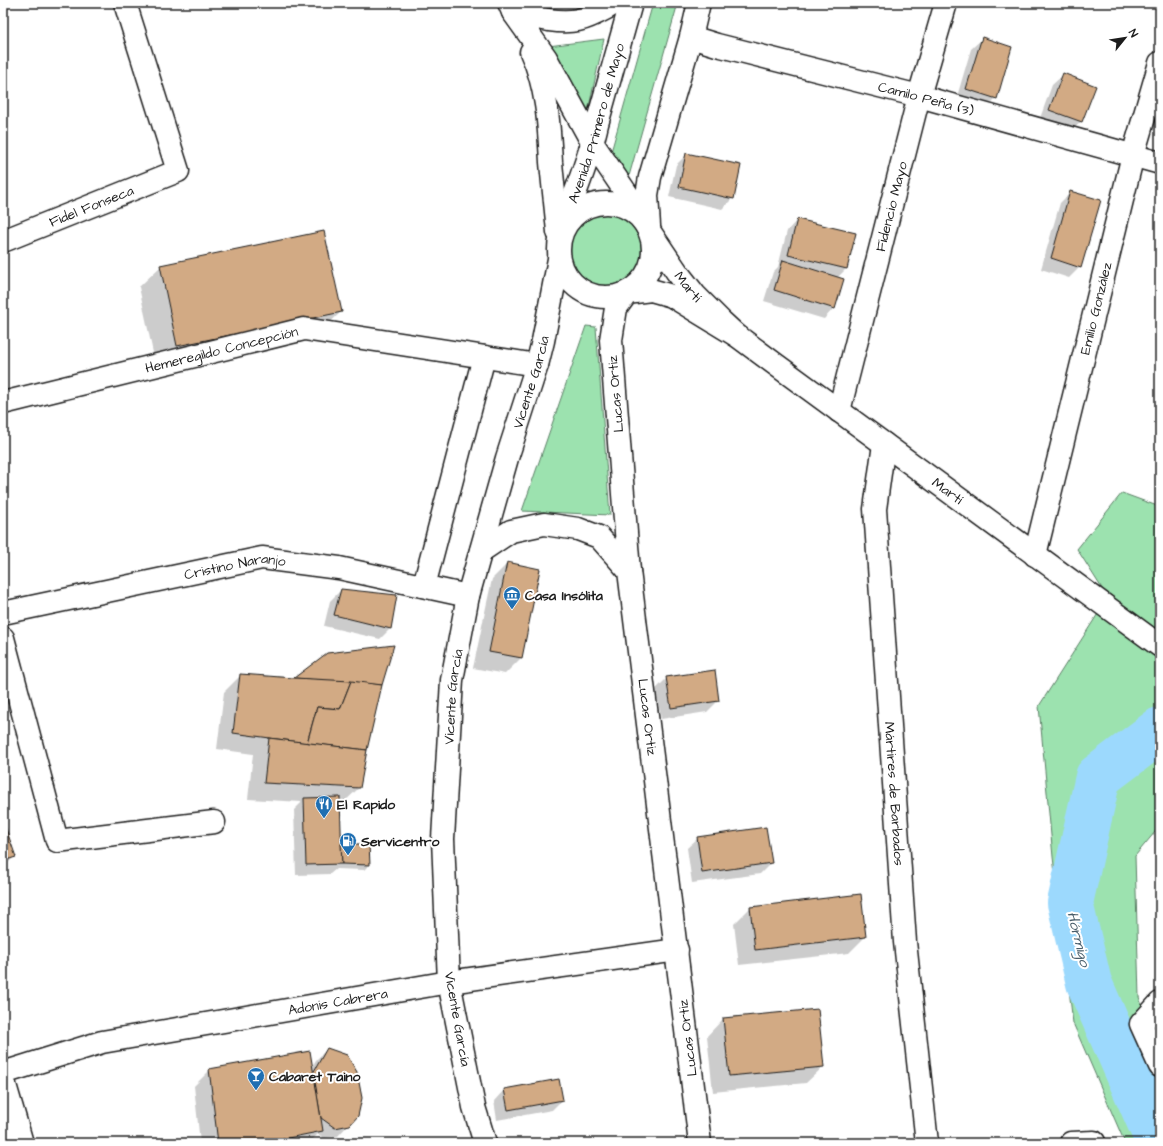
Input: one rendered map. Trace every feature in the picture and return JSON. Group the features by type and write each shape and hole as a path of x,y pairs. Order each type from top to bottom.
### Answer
{"street":[{"name":"Fidel Fonseca","path":"3,241 178,171 125,3"},
{"path":"511,8 552,20 578,20 616,3"},
{"name":"Avenida Primero de Mayo","path":"559,250 573,196 593,144 597,124 631,3"},
{"path":"627,293 642,282 651,267 653,249 647,195 650,177 700,3"},
{"name":"Fidencio Mayo","path":"839,411 918,96 946,3"},
{"path":"511,8 546,58 593,144 627,194 650,232"},
{"path":"511,8 538,66 549,125 559,250"},
{"name":"Camilo Peña (3)","path":"691,37 717,45 918,96 1160,163"},
{"name":"Emilio González","path":"1036,556 1133,155 1160,63"},
{"path":"559,250 564,228 573,216 586,207 600,203 616,204 630,209 641,219 650,232"},
{"name":"Martí","path":"650,232 677,272 695,295 736,335"},
{"name":"Martí","path":"559,250 564,272 571,283 582,292 595,297 612,298 627,293 651,290 672,296 736,335 1160,646"},
{"name":"Vicente García","path":"485,1143 474,1107 449,982 443,839 452,680 468,596 507,458 538,365 559,250"},
{"name":"Lucas Ortiz","path":"627,293 616,308 611,340 629,572 700,1143"},
{"name":"Hemeregildo Concepción","path":"3,403 304,329 538,365"},
{"path":"424,586 484,357"},
{"name":"Mártires de Barbados","path":"884,444 875,509 905,942 927,1143"},
{"path":"481,551 511,531 544,524 578,529 598,537 629,572"},
{"name":"Cristino Naranjo","path":"3,613 262,558 339,568 468,596"},
{"path":"3,638 57,842 214,822"},
{"name":"Adonis Cabrera","path":"3,1073 102,1042 449,982 677,950"},
{"path":"1160,1003 1141,1024 1160,1066"},
{"path":"3,1078 22,1143"},
{"path":"1071,1143 1094,1142"}],"green space":[{"path":"653,3 678,3 629,176 611,152"},
{"path":"604,39 588,111 548,46"},
{"path":"603,208 619,212 632,220 640,233 644,249 640,265 632,278 619,286 603,290 587,286 574,278 566,265 562,249 566,233 574,220 587,212"},
{"path":"586,326 596,327 610,515 522,511"},
{"path":"1122,493 1160,507 1160,826 1135,856 1139,997 1160,1056 1160,1143 1125,1143 1073,1023 1053,857 1039,706 1108,598 1077,549"}],"building":[{"path":"982,37 1012,47 997,99 966,89"},
{"path":"1063,73 1096,86 1082,122 1049,110"},
{"path":"686,153 741,165 734,199 679,187"},
{"path":"1070,191 1101,200 1081,268 1051,258"},
{"path":"797,219 856,233 847,269 788,255"},
{"path":"324,231 342,312 177,346 160,265"},
{"path":"783,260 844,279 835,309 774,290"},
{"path":"507,562 540,569 522,658 489,652"},
{"path":"341,589 397,595 391,629 334,615"},
{"path":"394,645 382,685 294,678 327,653"},
{"path":"715,670 719,701 671,708 666,677"},
{"path":"240,674 351,681 340,709 317,707 307,743 233,733"},
{"path":"351,681 382,685 367,750 307,743 317,707 340,709"},
{"path":"269,738 367,750 360,788 264,783"},
{"path":"340,797 342,864 306,865 304,798"},
{"path":"5,826 16,857 3,861 3,827"},
{"path":"766,827 772,863 702,873 697,837"},
{"path":"341,844 369,844 370,865 342,864"},
{"path":"861,894 866,937 755,950 750,907"},
{"path":"818,1009 824,1067 729,1076 723,1018"},
{"path":"327,1048 347,1055 357,1072 362,1098 358,1116 350,1125 335,1128 321,1118 313,1073"},
{"path":"310,1051 323,1131 263,1143 218,1143 209,1069"},
{"path":"559,1079 563,1100 508,1110 504,1089"}],"waterway":[{"name":"Hórmigo","path":"1159,1143 1089,983 1070,903 1098,777 1160,730"}],"place":[{"name":"Casa Insólita","path":"512,610"},
{"name":"El Rapido","path":"324,819"},
{"name":"Servicentro","path":"348,856"},
{"name":"Cabaret Taino","path":"256,1091"}]}
